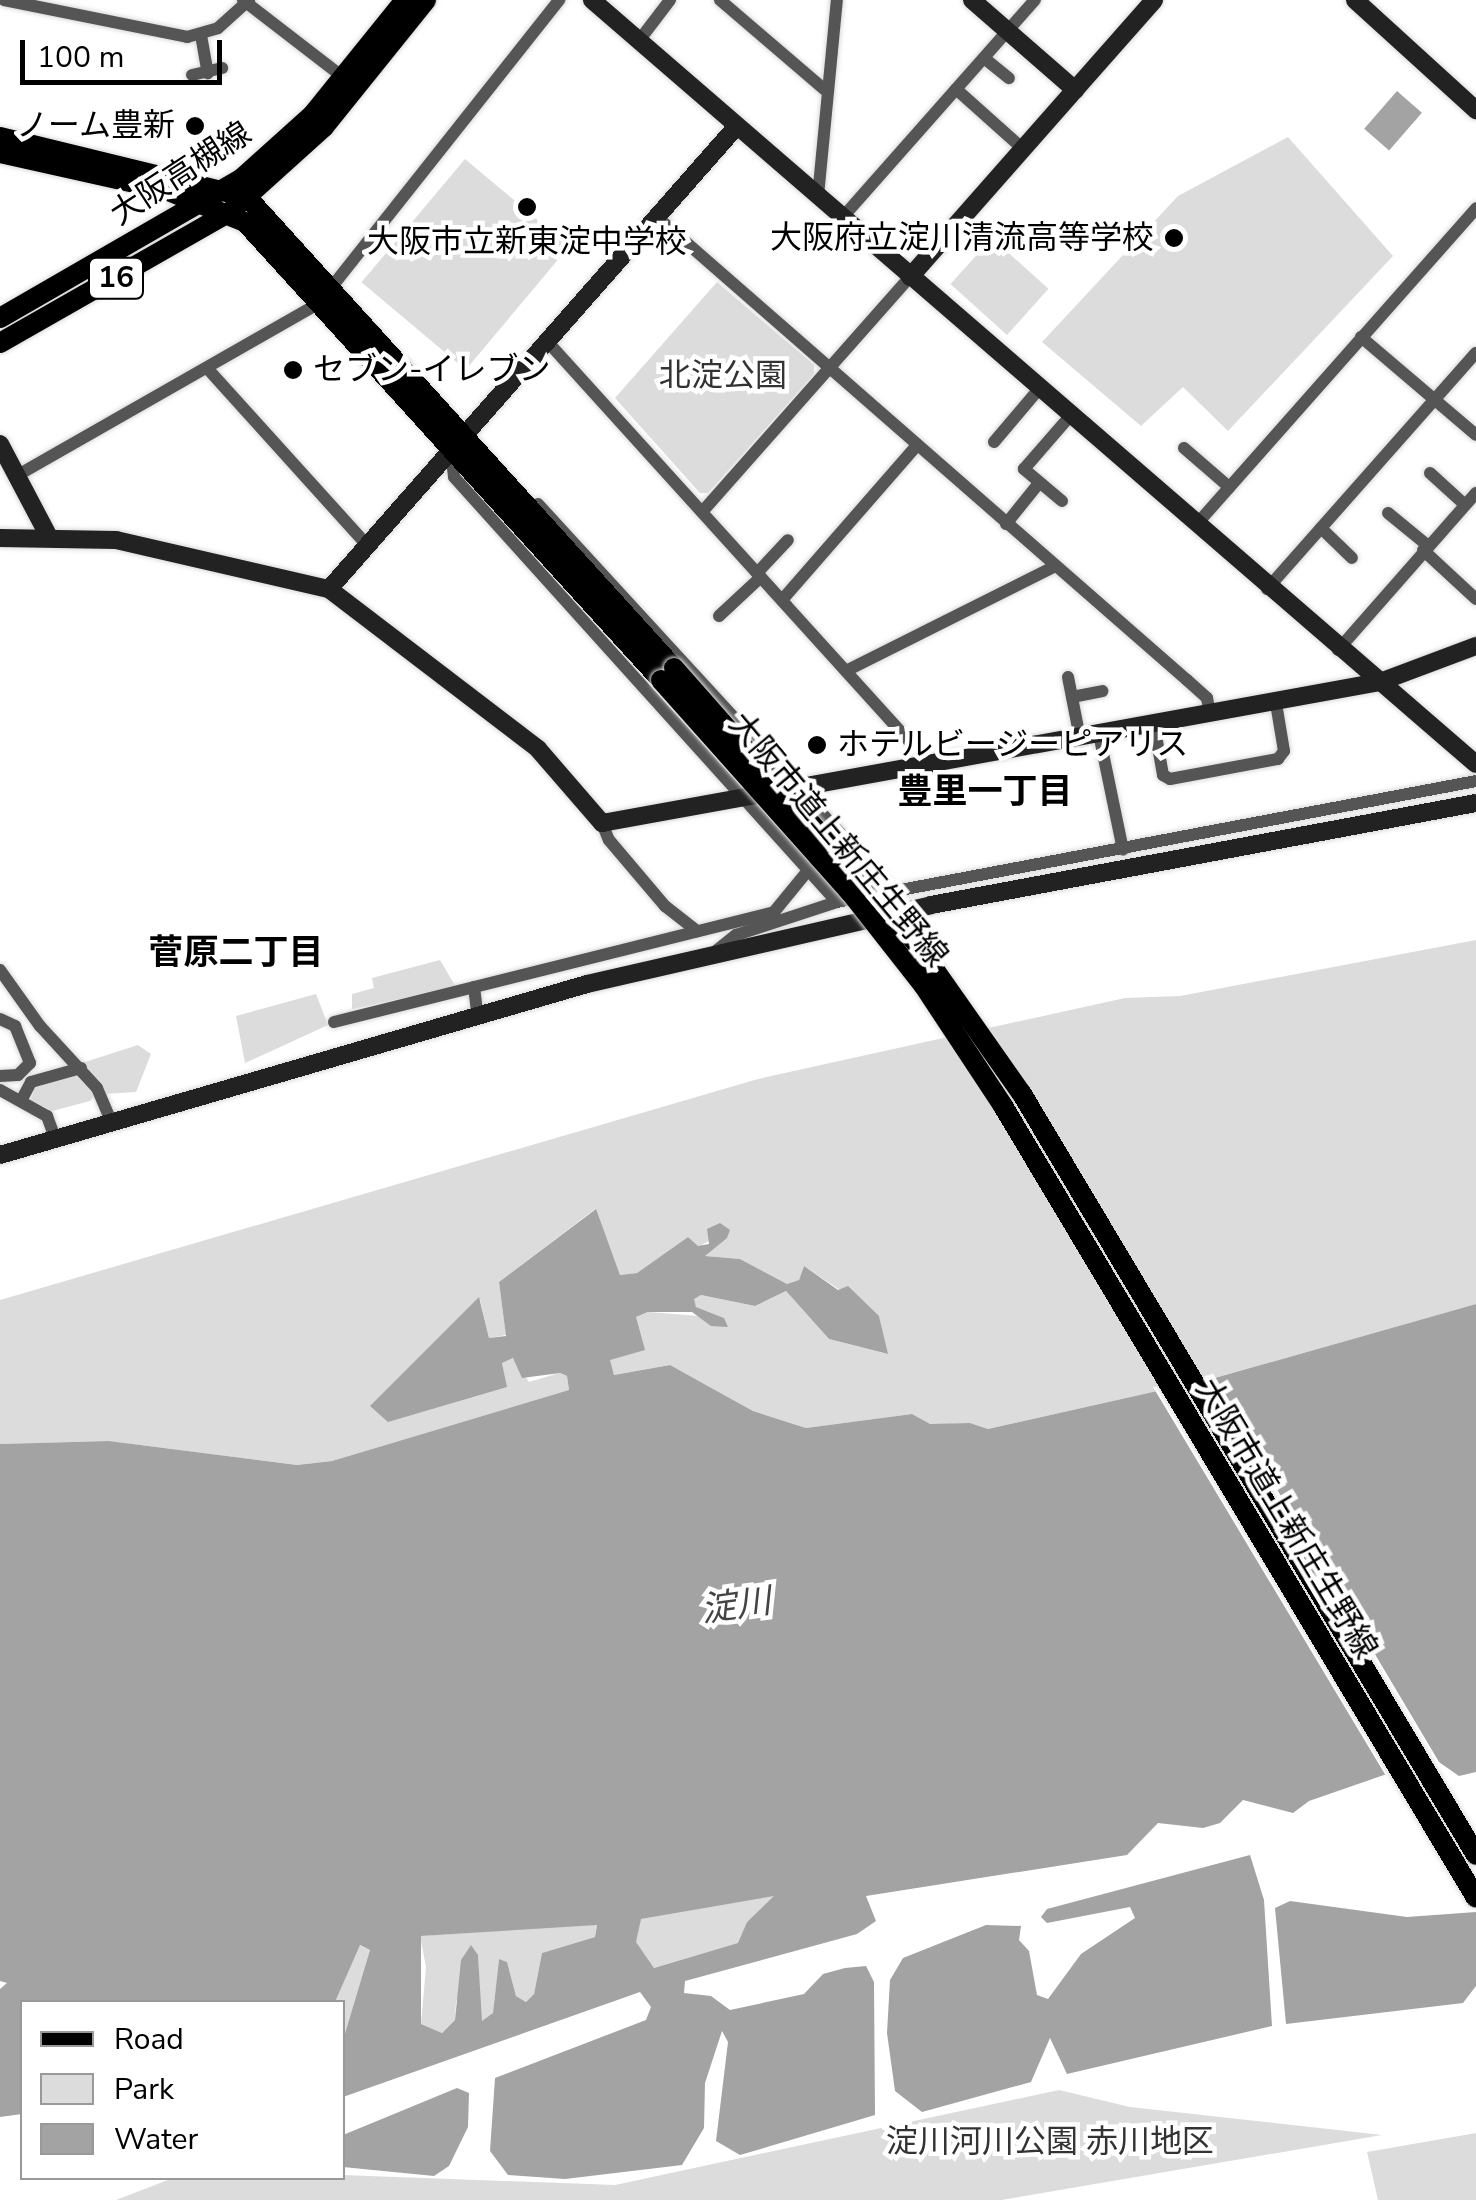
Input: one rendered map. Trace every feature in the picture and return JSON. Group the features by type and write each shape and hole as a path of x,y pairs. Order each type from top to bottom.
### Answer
{"main road":[{"name":"大阪高槻線","path":"0,318 227,188 351,84 405,0"},
{"name":"大阪高槻線","path":"0,343 239,204 426,0"},
{"name":"大阪市道上新庄生野線","path":"0,137 227,188 913,939 1022,1094 1476,1855"},
{"name":"大阪市道上新庄生野線","path":"0,152 204,201 239,204"},
{"name":"大阪市道上新庄生野線","path":"667,674 924,986 1003,1106 1476,1898"}],"street":[{"path":"4,0 179,37 201,35 246,1 351,84"},
{"path":"18,475 326,296 559,0"},
{"path":"592,0 1338,650 1476,764"},
{"path":"638,42 670,0"},
{"path":"720,0 825,90"},
{"path":"818,196 825,90 837,0"},
{"path":"972,0 1075,90"},
{"path":"842,218 1035,0"},
{"path":"702,512 1154,0"},
{"path":"1354,0 1476,110"},
{"path":"192,76 215,71 201,35"},
{"path":"984,58 1009,78"},
{"path":"956,90 1023,149"},
{"path":"330,589 365,544 736,127"},
{"path":"1196,525 1476,208"},
{"path":"656,217 1207,698 1210,714"},
{"path":"1361,337 1473,426"},
{"path":"546,340 920,753 921,766"},
{"path":"1267,588 1476,354"},
{"path":"207,368 365,544"},
{"path":"994,442 1039,389"},
{"path":"1062,502 1024,469 1070,416"},
{"path":"457,444 481,442 804,788 895,893"},
{"path":"0,444 48,535"},
{"path":"457,444 454,477 748,797 837,902"},
{"path":"782,600 917,444"},
{"path":"1184,448 1229,487"},
{"path":"1430,472 1465,505"},
{"path":"1006,524 1039,483"},
{"path":"1338,650 1476,493"},
{"path":"1388,513 1476,599"},
{"path":"1321,528 1352,558"},
{"path":"0,538 48,535 137,544 330,589 538,748 665,906 697,931"},
{"path":"719,616 788,540"},
{"path":"846,671 1054,567"},
{"path":"602,823 1380,682 1476,646"},
{"path":"1068,677 1080,738"},
{"path":"1072,697 1102,691"},
{"path":"1154,724 1163,774 1170,779 1278,760 1284,751 1276,702"},
{"path":"1099,734 1122,850"},
{"path":"711,956 736,935 837,902 1476,780"},
{"path":"0,1154 477,1012 711,956 931,905 1476,802"},
{"path":"334,1022 774,912 810,868"},
{"path":"0,970 40,1026 81,1068 112,1121"},
{"path":"474,987 477,1012"},
{"path":"0,1019 15,1026 30,1063 18,1075 0,1076"},
{"path":"22,1099 31,1082 81,1068"},
{"path":"0,1090 47,1116 55,1138"}],"green space":[{"path":"1288,137 1393,256 1228,431 1183,387 1141,426 1042,342 1178,196"},
{"path":"465,159 569,246 466,370 362,282"},
{"path":"992,238 1048,289 1007,335 951,284"},
{"name":"北淀公園","path":"717,282 814,365 814,374 708,493 700,493 615,398"},
{"path":"1476,940 1476,1304 1215,1378 988,1429 970,1423 930,1425 912,1414 806,1428 753,1411 670,1365 614,1375 609,1360 636,1317 649,1312 724,1318 696,1307 693,1299 701,1295 755,1306 786,1291 829,1339 887,1354 879,1316 804,1266 799,1280 787,1284 740,1259 705,1256 729,1230 698,1247 688,1237 637,1273 620,1275 595,1209 499,1282 506,1335 489,1338 480,1299 371,1406 506,1387 502,1362 514,1358 529,1382 559,1373 567,1376 569,1390 332,1461 297,1465 109,1441 0,1444 0,1300 758,1079 1125,998 1180,996"},
{"path":"440,960 456,987 352,1009 352,994 374,988 372,978"},
{"path":"316,994 328,1025 245,1063 236,1016"},
{"path":"138,1045 151,1054 136,1092 104,1094 82,1063"},
{"path":"76,1072 97,1093 90,1101 52,1111 31,1100 36,1084"},
{"path":"776,1895 747,1922 739,1943 654,1968 635,1942 640,1919"},
{"path":"597,1924 595,1937 542,1953 534,1994 526,2002 516,1996 507,1962 499,1959 493,2014 481,2022 478,1955 456,2002 455,2020 442,2033 421,2024 426,1967 420,1936"},
{"path":"359,1945 370,1950 345,2033 345,2000 336,2000"},
{"name":"淀川河川公園 赤川地区","path":"1059,2090 1130,2107 1382,2135 1002,2200 116,2200 168,2180 345,2180 345,2175 615,2185"},
{"path":"1476,2133 1476,2200 1378,2200 1367,2152"}],"water":[{"path":"1397,91 1422,113 1389,150 1364,129"},
{"name":"淀川","path":"596,1209 620,1275 637,1273 688,1237 698,1246 709,1244 707,1229 720,1223 730,1230 727,1238 705,1256 740,1259 787,1284 799,1280 804,1266 838,1290 848,1286 879,1316 888,1354 829,1339 786,1291 755,1306 701,1295 694,1299 696,1307 724,1318 728,1327 711,1326 692,1312 648,1312 636,1317 645,1350 610,1360 614,1375 670,1365 753,1411 806,1428 912,1414 930,1424 970,1423 988,1429 1215,1378 1476,1304 1476,1772 1459,1776 1433,1758 1309,1801 1293,1813 1243,1800 1220,1823 1203,1828 1158,1823 1127,1855 866,1896 876,1921 857,1934 685,1981 684,1993 711,1996 730,2010 804,1994 823,1974 845,1968 866,1966 874,1982 875,2115 740,2155 716,2141 728,2042 722,2031 705,2083 704,2128 682,2165 565,2179 508,2175 490,2151 495,2078 646,2020 651,2007 640,1992 345,2096 345,2033 370,1950 360,1945 336,2000 20,2000 20,2114 0,2117 0,1989 7,1983 0,1981 0,1444 109,1441 297,1465 332,1461 569,1390 567,1376 560,1373 522,1378 513,1358 502,1363 507,1387 388,1422 370,1406 479,1297 489,1338 506,1336 499,1282","holes":["774,1896 747,1922 738,1943 654,1968 636,1942 641,1919","597,1925 595,1937 542,1953 534,1994 526,2002 516,1996 507,1962 499,1959 493,2013 482,2021 478,1955 471,1945 461,1960 455,2020 442,2033 421,2024 421,1936"]},
{"path":"1250,1855 1264,1900 1272,2026 1067,2074 1050,2038 1031,2082 922,2112 895,2091 887,2033 890,1980 903,1958 986,1925 1021,1926 1019,1940 1029,1951 1037,1995 1048,1999 1081,1954 1135,1918 1130,1907 1047,1923 1041,1917 1047,1909"},
{"path":"1290,1901 1407,1917 1476,1912 1476,1986 1463,2003 1286,2024 1275,1908"},
{"path":"457,2088 469,2093 468,2127 449,2166 434,2176 345,2167 345,2134"}],"pier":[{"path":"1209,1375 1445,1772 1433,1763 1389,1781 1153,1387"}],"place":[{"name":"ノーム豊新","path":"195,126"},
{"name":"大阪市立新東淀中学校","path":"527,207"},
{"name":"大阪府立淀川清流高等学校","path":"1174,238"},
{"name":"セブン-イレブン","path":"293,370"},
{"name":"ホテルビージーピアリス","path":"817,745"}],"district":[{"name":"豊里一丁目","path":"985,792"},
{"name":"菅原二丁目","path":"236,953"}]}
